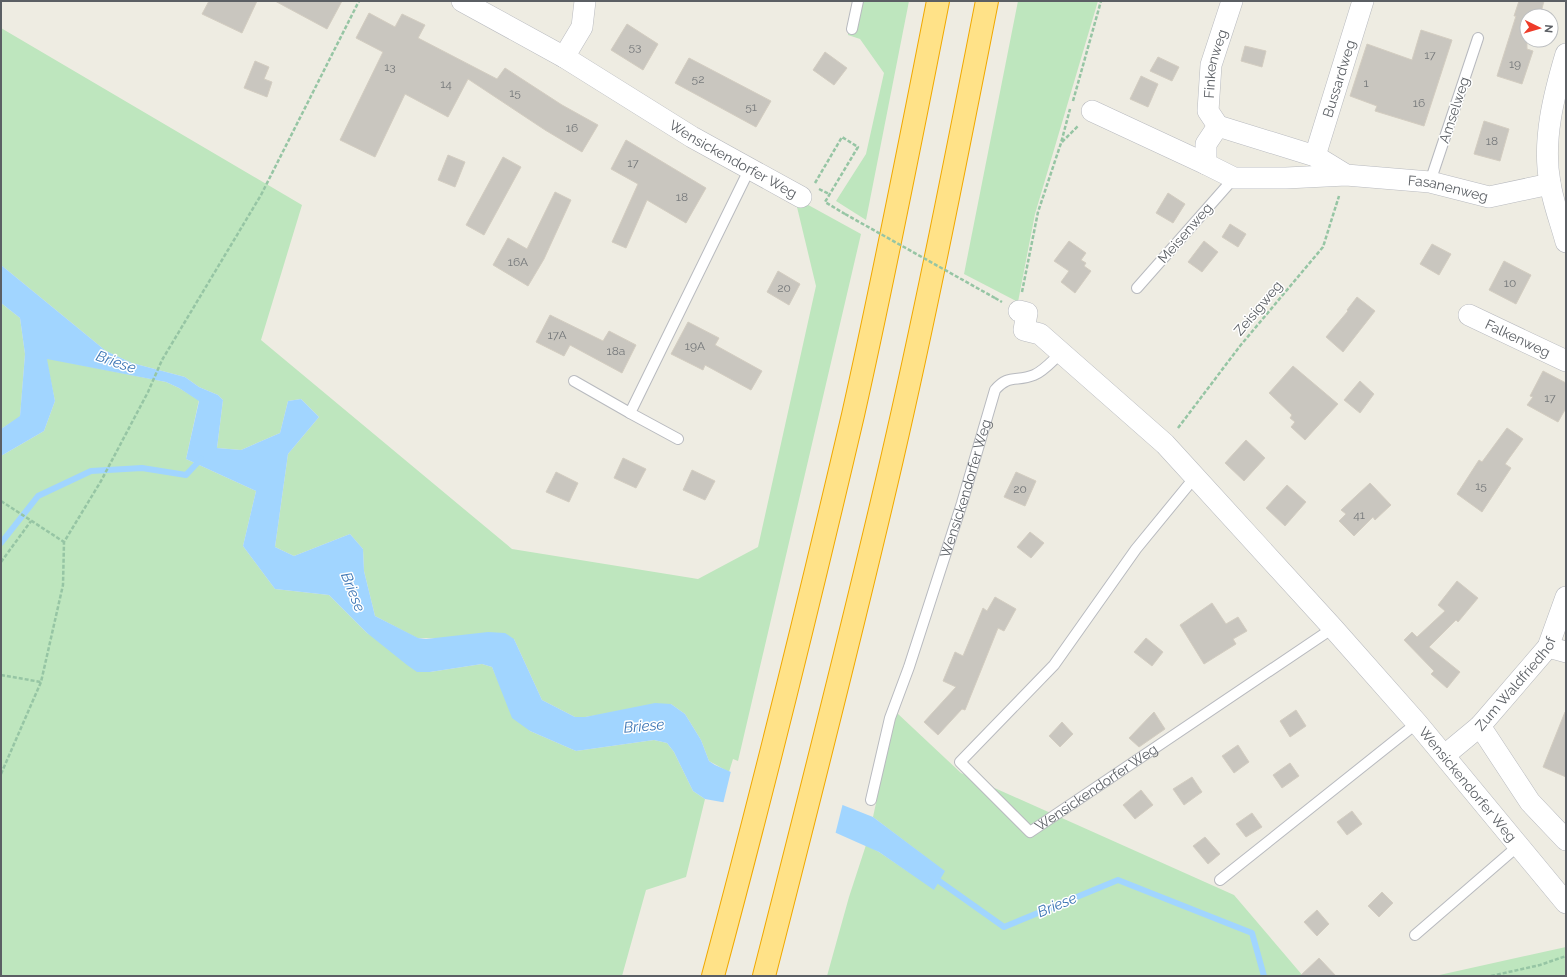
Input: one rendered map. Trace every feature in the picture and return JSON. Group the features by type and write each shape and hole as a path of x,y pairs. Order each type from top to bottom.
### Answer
{"highway":[{"path":"713,976 768,768 853,412 899,202 938,1"},
{"path":"764,976 814,781 894,450 927,298 987,1"}],"street":[{"name":"Wensickendorfer Weg","path":"462,1 564,57 692,137 801,197"},
{"path":"564,57 582,27 585,1"},
{"name":"Finkenweg","path":"1218,126 1208,112 1211,65 1232,1"},
{"name":"Bussardweg","path":"1315,156 1363,1"},
{"path":"1566,54 1550,124 1554,170 1566,242"},
{"name":"Fasanenweg","path":"1092,111 1234,178 1286,178 1346,175 1430,182 1489,197 1554,170"},
{"path":"1206,164 1206,144 1218,126"},
{"name":"Fasanenweg","path":"1218,126 1315,156 1346,175"},
{"name":"Wensickendorfer Weg","path":"1019,311 1027,312 1024,330 1040,334 1165,444 1333,628 1417,723 1566,904"},
{"name":"Falkenweg","path":"1469,315 1566,361"},
{"name":"Zum Waldfriedhof","path":"1444,755 1480,726 1557,650 1566,598"},
{"path":"1480,726 1530,802 1566,840"}],"lane":[{"path":"852,29 858,1"},
{"name":"Amselweg","path":"1430,182 1478,38"},
{"path":"630,413 750,168"},
{"name":"Meisenweg","path":"1137,288 1234,178"},
{"name":"Wensickendorfer Weg","path":"871,800 890,718 909,667 995,390 1000,383 1010,379 1024,378 1036,374 1061,353"},
{"path":"574,381 678,438"},
{"name":"Wensickendorfer Weg","path":"1194,477 1136,549 1054,665 960,762 1030,832 1333,628"},
{"name":"Wensickendorfer Weg","path":"1220,880 1417,723"},
{"name":"Wensickendorfer Weg","path":"1416,935 1518,846"}],"path":[{"path":"1,774 41,682 63,585 64,542 110,465 148,392 162,360 261,195 359,1"},
{"path":"1019,311 1038,212 1061,143 1101,1"},
{"name":"Wensickendorfer Weg","path":"801,197 806,200 842,137 858,147 825,202 995,298"},
{"name":"Zeisigweg","path":"1165,444 1240,346 1323,247 1346,175"},
{"path":"1,501 64,542"},
{"path":"1,562 30,520"},
{"path":"1,675 41,682"},
{"path":"1490,976 1540,965 1566,956"}],"green space":[{"path":"855,1 909,1 866,220 836,201 866,154 884,73 860,39 848,35"},
{"path":"1018,1 1098,1 1035,214 1018,302 964,274"},
{"path":"1,28 302,205 261,340 512,549 698,579 758,547 816,286 797,207 801,201 861,234 738,761 733,759 729,772 709,761 701,740 685,714 671,704 585,717 575,717 542,700 514,639 417,638 375,616 364,571 363,549 350,534 294,556 275,547 288,454 319,417 301,399 288,401 280,433 241,450 217,448 223,400 218,395 199,387 185,377 132,363 106,351 1,265"},
{"path":"1,303 20,318 25,354 20,417 1,429"},
{"path":"46,358 166,382 199,400 186,459 256,491 243,546 275,589 329,595 367,633 430,672 482,664 492,667 499,683 530,731 576,751 654,740 667,743 674,752 693,791 705,799 686,877 646,890 622,976 1,976 1,456 44,431 55,401"},
{"path":"897,713 961,773 1234,895 1303,976 827,976 849,897 866,845 934,889 944,871 873,817"},
{"path":"1566,947 1566,976 1435,976"}],"water":[{"path":"1,265 106,351 132,363 185,377 199,387 218,395 223,400 217,448 241,450 280,433 288,401 301,399 319,417 288,454 275,547 294,556 350,534 363,549 364,571 375,616 418,638 426,639 488,632 505,633 514,639 542,700 575,717 585,717 655,703 671,704 685,714 701,740 709,761 740,776 835,802 873,817 945,871 934,890 879,852 825,828 733,804 705,799 693,791 674,752 667,743 654,740 576,751 530,731 512,718 492,667 482,664 430,672 417,672 367,633 329,595 275,589 243,546 256,491 186,459 199,401 179,388 166,382 47,359 55,401 44,431 1,456 1,429 20,416 25,354 20,318 1,303"}],"pier":[{"path":"731,771 843,803 835,835 824,830 723,804"}],"building":[{"path":"209,1 257,1 242,33 202,14"},
{"path":"275,1 342,1 327,29"},
{"path":"1519,1 1544,1 1542,8 1519,8 1519,48 1527,48 1533,51 1522,84 1497,76 1516,16 1514,16"},
{"path":"369,13 395,27 402,14 425,25 418,38 497,79 505,68 562,105 598,125 582,152 545,130 468,79 448,117 405,94 375,157 340,140 383,52 356,38"},
{"path":"627,24 658,44 643,70 611,50"},
{"path":"1421,30 1452,40 1424,126 1375,111 1377,106 1350,96 1367,44 1412,60"},
{"path":"1245,46 1266,51 1262,67 1241,61"},
{"path":"825,52 847,68 834,85 813,70"},
{"path":"1158,57 1179,67 1172,81 1150,71"},
{"path":"689,58 771,101 756,127 675,83"},
{"path":"255,61 269,67 264,79 272,82 267,97 244,88"},
{"path":"1141,76 1158,84 1148,107 1130,99"},
{"path":"1484,121 1509,129 1500,161 1474,154"},
{"path":"626,140 706,188 686,223 647,200 626,248 612,242 638,184 611,169"},
{"path":"448,155 465,162 455,187 438,180"},
{"path":"503,157 521,167 484,235 466,225"},
{"path":"555,192 571,200 544,259 528,286 493,265 508,238 527,249"},
{"path":"1168,193 1185,204 1173,223 1156,213"},
{"path":"1230,224 1246,234 1238,247 1222,237"},
{"path":"1069,241 1086,253 1081,260 1086,263 1084,266 1091,271 1075,293 1061,282 1069,271 1054,261"},
{"path":"1204,241 1218,252 1202,272 1188,262"},
{"path":"1432,244 1451,254 1439,275 1420,264"},
{"path":"1504,261 1531,275 1516,304 1489,290"},
{"path":"778,271 800,284 789,305 767,292"},
{"path":"1357,297 1375,311 1343,352 1326,337 1348,311 1347,310"},
{"path":"550,315 603,341 609,331 636,345 622,373 570,345 564,356 536,342"},
{"path":"688,322 719,338 715,345 762,371 751,390 705,365 703,370 671,354"},
{"path":"1293,366 1338,404 1305,440 1291,427 1295,422 1290,418 1292,415 1269,393"},
{"path":"1543,371 1566,383 1566,408 1558,422 1527,405 1533,397 1530,396"},
{"path":"1360,381 1374,394 1360,413 1344,400"},
{"path":"1507,428 1523,439 1505,464 1511,468 1482,512 1457,494 1479,460 1482,462"},
{"path":"1246,440 1265,458 1244,481 1225,463"},
{"path":"623,458 646,469 636,488 614,478"},
{"path":"692,470 715,481 705,500 683,490"},
{"path":"556,472 578,483 569,502 546,492"},
{"path":"1016,472 1036,481 1025,506 1004,497"},
{"path":"1370,483 1391,505 1375,520 1373,517 1354,536 1339,521 1346,514 1341,510"},
{"path":"1287,485 1306,502 1285,526 1266,508"},
{"path":"1030,532 1044,543 1031,558 1017,547"},
{"path":"1457,581 1478,598 1458,622 1456,620 1429,647 1460,672 1447,688 1431,674 1434,671 1404,640 1412,632 1417,637 1445,611 1438,605"},
{"path":"995,597 1016,609 1004,631 998,628 965,710 962,709 938,735 924,722 956,687 943,681 955,652 963,656 983,608 987,611"},
{"path":"1212,603 1226,624 1238,617 1247,631 1233,639 1236,644 1204,664 1180,625"},
{"path":"1146,638 1163,652 1152,666 1134,652"},
{"path":"1296,710 1306,726 1290,737 1280,721"},
{"path":"1154,712 1165,729 1139,747 1129,738"},
{"path":"1566,712 1566,777 1543,767"},
{"path":"1062,722 1073,734 1060,747 1049,736"},
{"path":"1238,745 1249,762 1234,773 1222,756"},
{"path":"1290,763 1299,776 1282,788 1273,775"},
{"path":"1192,777 1202,792 1184,805 1173,789"},
{"path":"1141,790 1153,805 1135,819 1123,805"},
{"path":"1352,811 1362,824 1347,835 1337,822"},
{"path":"1252,813 1262,827 1246,837 1236,824"},
{"path":"1205,837 1220,854 1208,864 1193,846"},
{"path":"1382,892 1393,903 1379,917 1368,906"},
{"path":"1317,910 1329,924 1317,936 1304,922"},
{"path":"1319,958 1336,976 1300,976"}],"waterway":[{"path":"1,543 38,496 91,471 142,468 186,475 201,459"},
{"name":"Briese","path":"932,876 1004,927 1118,880 1252,933 1264,976"}]}
